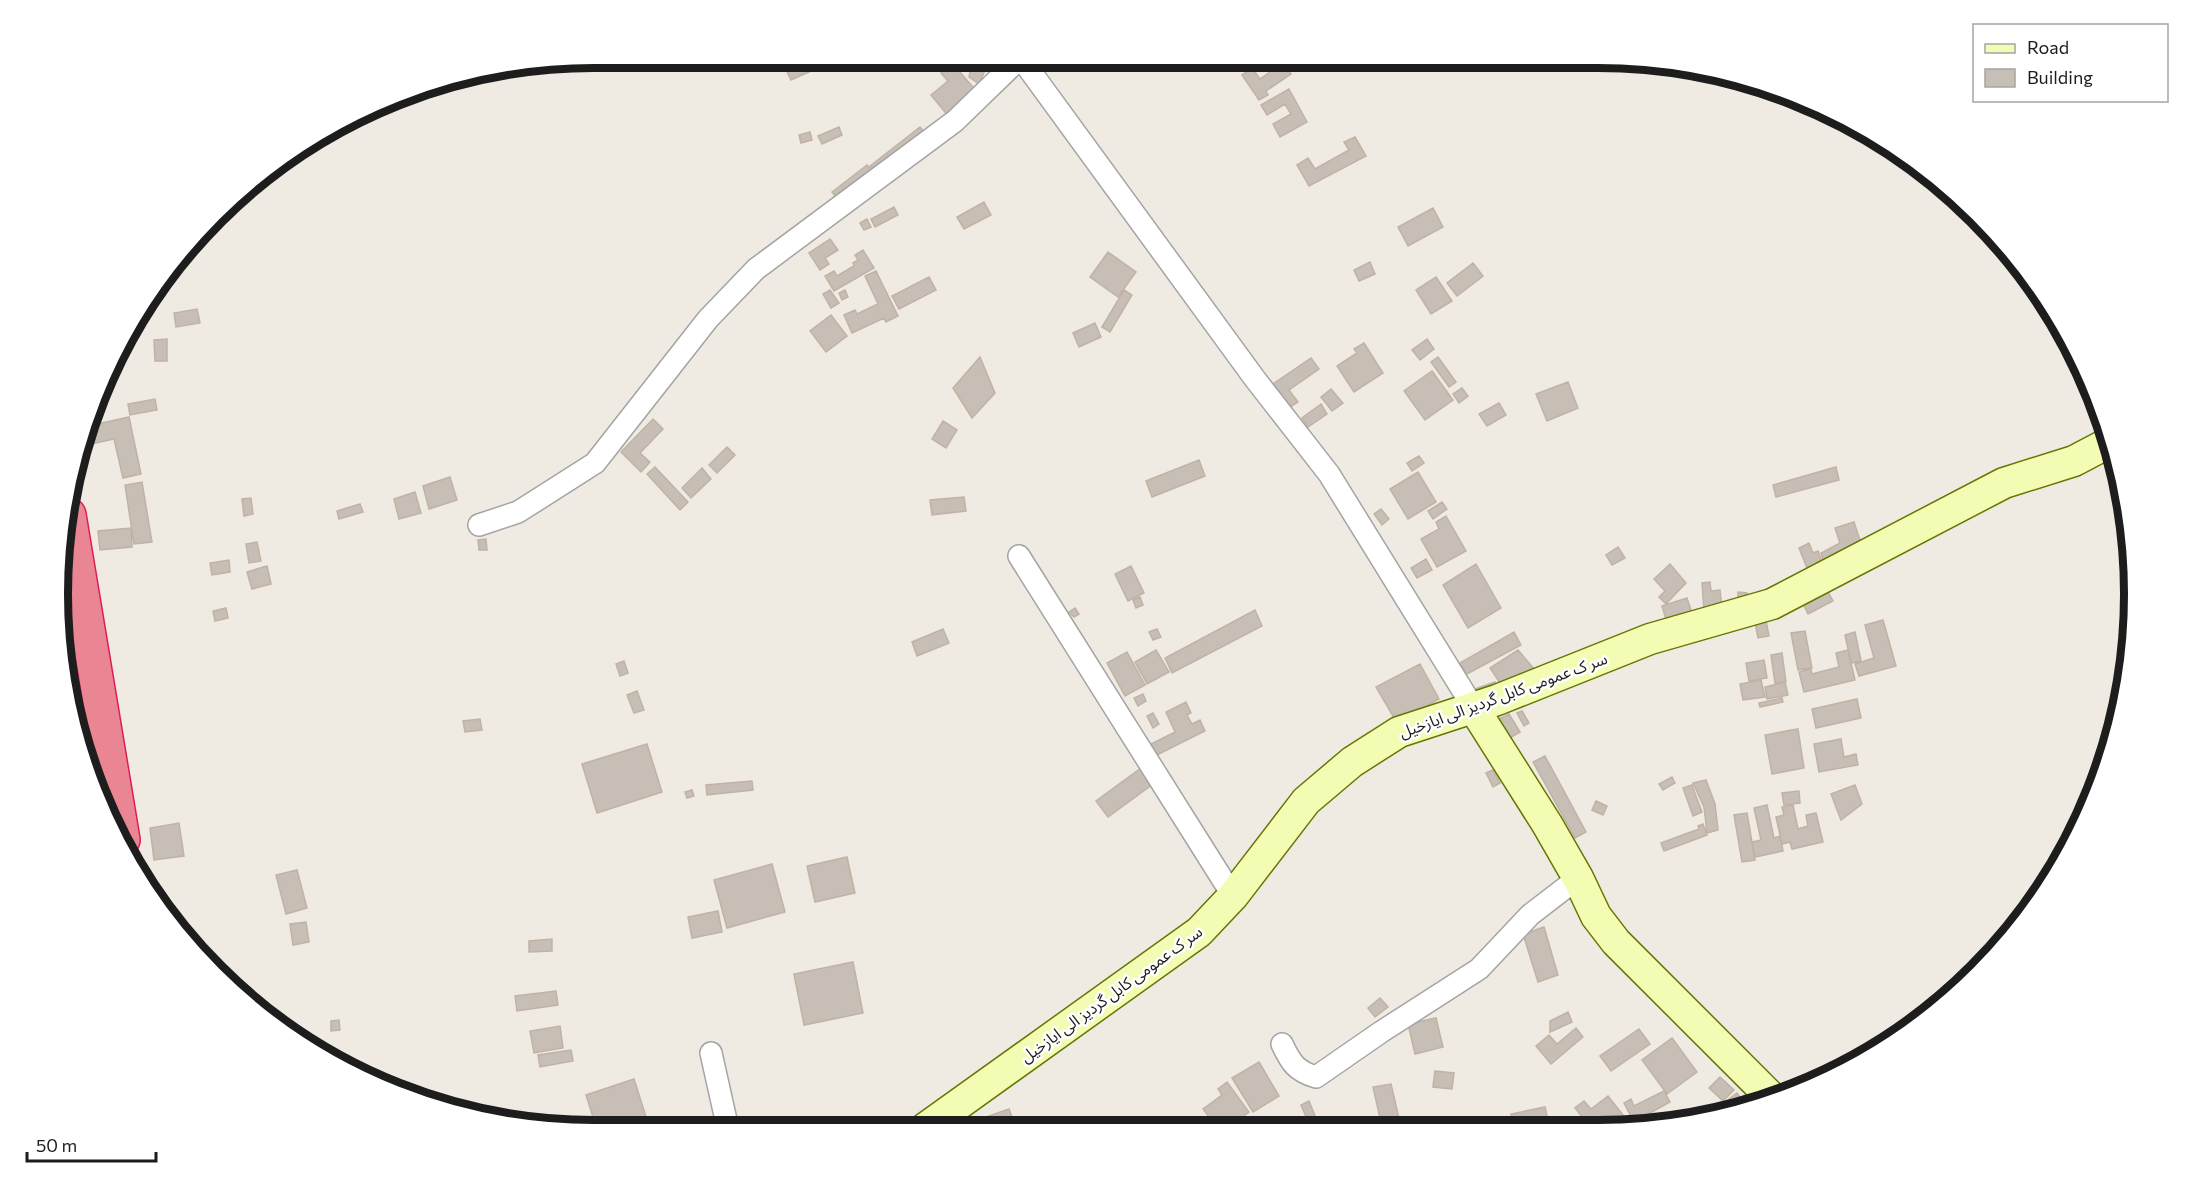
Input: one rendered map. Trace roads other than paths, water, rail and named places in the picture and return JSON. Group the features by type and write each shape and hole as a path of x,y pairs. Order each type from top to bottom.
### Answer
{"highway":[{"path":"72,530 120,823"}],"main road":[{"name":"سر ک عمومی کابل گردیز الی ایازخیل","path":"937,1120 1199,932 1233,896 1306,801 1352,762 1399,732 1497,700 1650,639 1772,604 2004,483 2074,461 2103,446"},
{"path":"1473,707 1547,824 1578,878 1596,916 1616,942 1767,1093"}],"street":[{"path":"479,525 518,512 595,463 708,319 756,269 955,121 1010,68"},
{"path":"1027,68 1255,378 1329,474 1473,707"},
{"path":"1018,556 1233,896"},
{"path":"1282,1044 1291,1062 1304,1073 1316,1077 1479,969 1530,915 1578,878"},
{"path":"711,1053 726,1120"}]}
